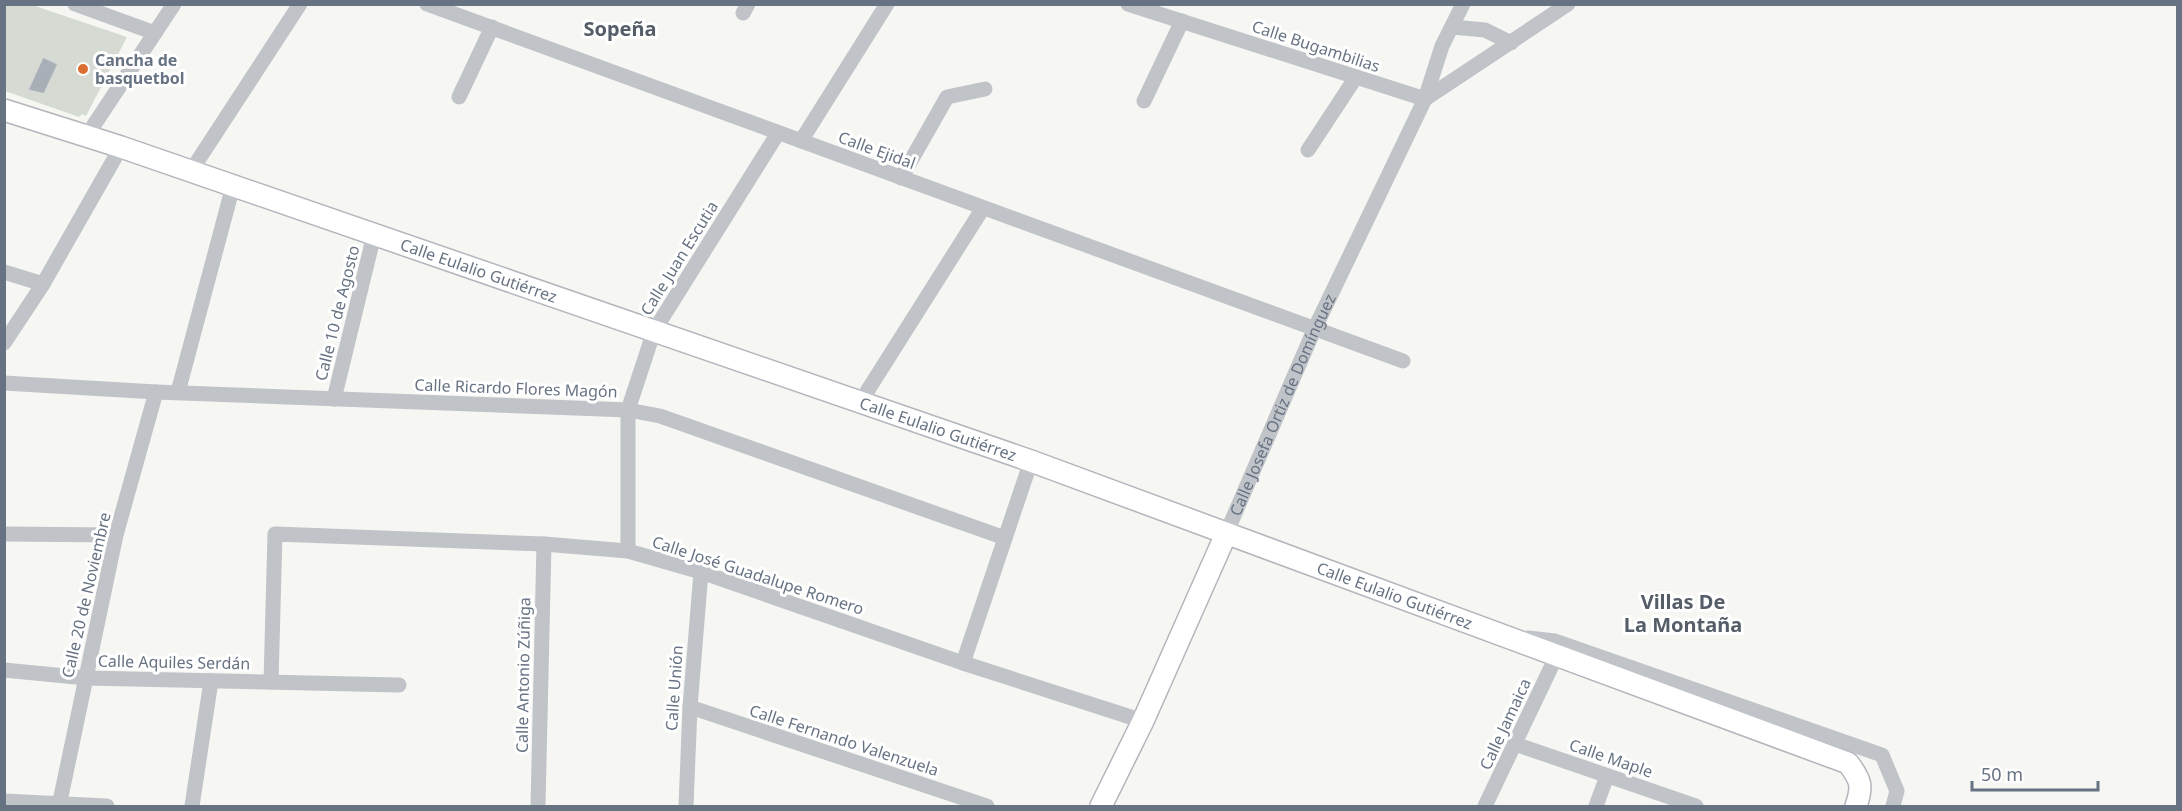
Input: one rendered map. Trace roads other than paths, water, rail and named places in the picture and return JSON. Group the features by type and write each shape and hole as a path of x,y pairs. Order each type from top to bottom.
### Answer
{"street":[{"path":"75,4 155,33"},
{"path":"86,136 174,4"},
{"path":"191,171 300,4"},
{"name":"Calle Ejidal","path":"427,4 1403,361"},
{"path":"801,141 887,4"},
{"name":"Calle Bugambilias","path":"1128,4 1425,99"},
{"name":"Calle Josefa Ortiz de Domínguez","path":"1101,807 1143,721 1314,330 1425,99 1442,46 1463,4"},
{"path":"1425,99 1568,4"},
{"path":"1144,101 1182,21"},
{"path":"459,96 492,27"},
{"path":"1452,27 1485,30 1511,43"},
{"path":"1308,150 1356,77"},
{"path":"901,178 947,97 986,89"},
{"name":"Calle Eulalio Gutiérrez","path":"4,110 121,147 1031,461 1556,657 1848,763 1859,777 1861,793 1856,807"},
{"name":"Calle Juan Escutia","path":"628,551 628,410 654,331 778,133"},
{"path":"4,343 43,284 121,147"},
{"path":"178,392 233,186"},
{"path":"861,401 983,208"},
{"name":"Calle 10 de Agosto","path":"334,399 374,235"},
{"path":"4,272 43,284"},
{"name":"Calle Ricardo Flores Magón","path":"4,383 156,392 628,410 660,416 1005,538"},
{"name":"Calle 20 de Noviembre","path":"59,805 116,535 156,392"},
{"path":"963,663 1031,461"},
{"path":"4,534 116,535"},
{"name":"Calle José Guadalupe Romero","path":"272,682 275,534 544,544 628,551 701,572 963,663 1143,721"},
{"name":"Calle Antonio Zúñiga","path":"538,807 544,544"},
{"name":"Calle Unión","path":"686,807 690,707 701,572"},
{"path":"1495,634 1555,641 1882,755 1897,790 1893,807"},
{"name":"Calle Jamaica","path":"1485,807 1556,657"},
{"name":"Calle Aquiles Serdán","path":"4,670 86,678 399,685"},
{"path":"192,807 211,681"},
{"name":"Calle Fernando Valenzuela","path":"690,707 987,807"},
{"name":"Calle Maple","path":"1515,744 1696,807"},
{"path":"1596,807 1607,776"},
{"path":"4,801 107,807"}],"place":[{"name":"Cancha de basquetbol","path":"83,69"}],"district":[{"name":"Sopeña","path":"620,29"},
{"name":"Villas De La Montaña","path":"1683,614"}]}
